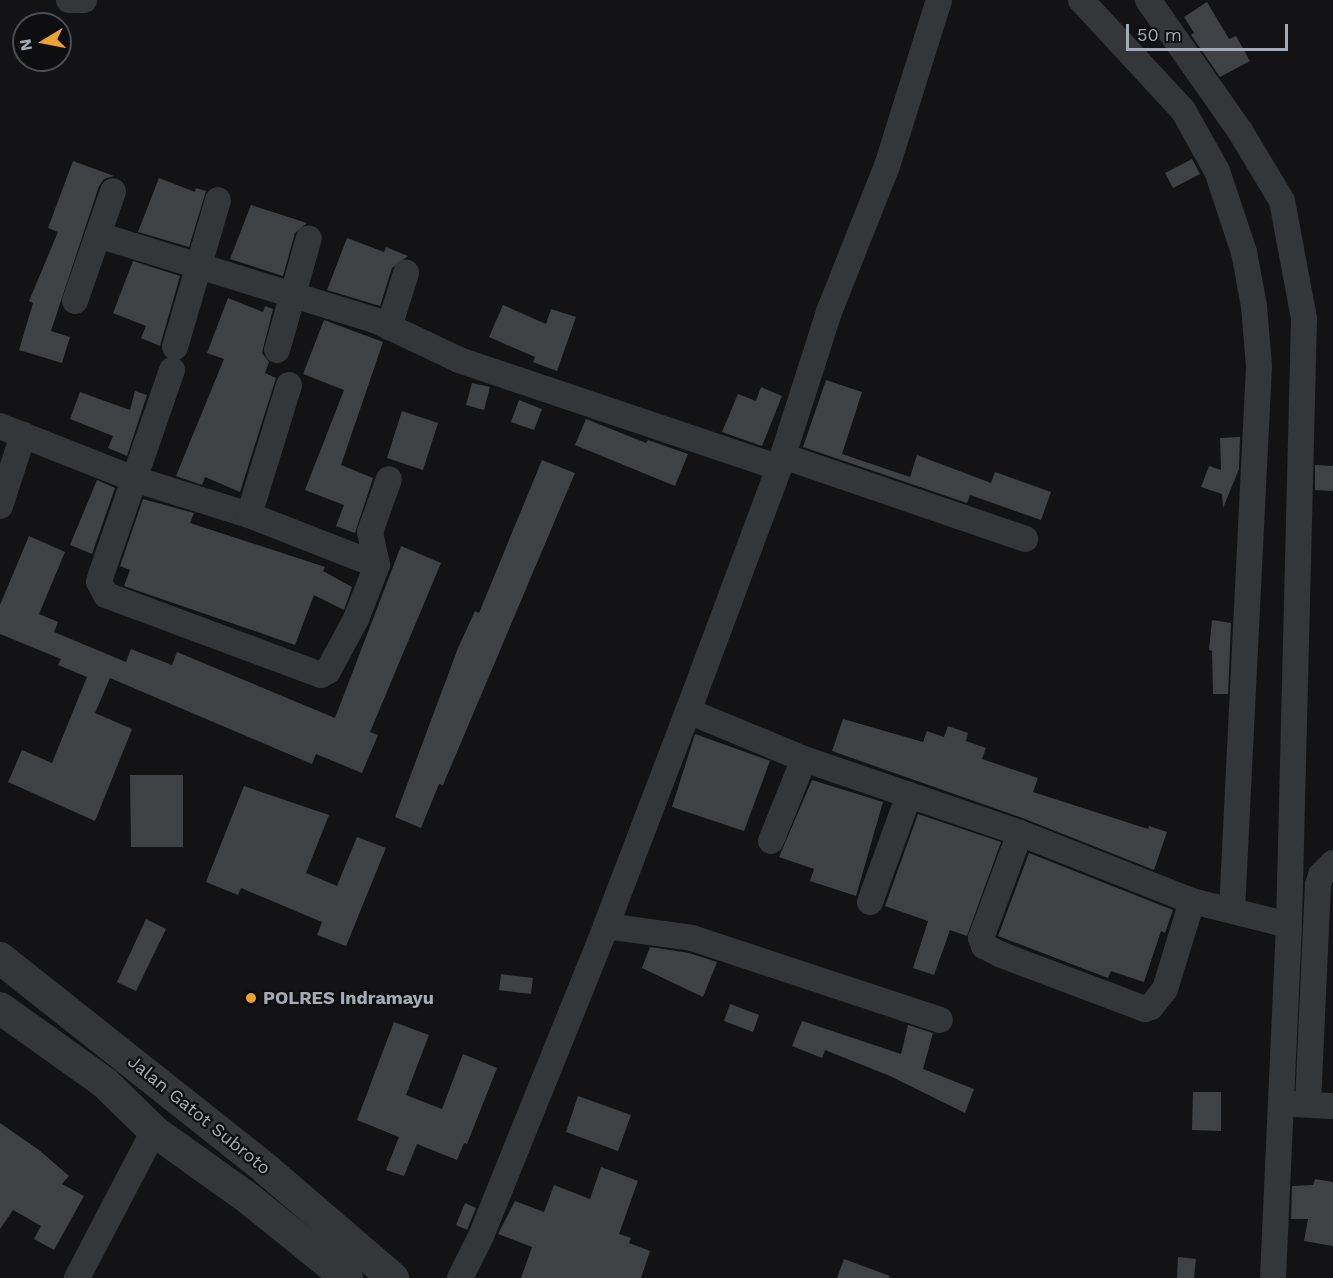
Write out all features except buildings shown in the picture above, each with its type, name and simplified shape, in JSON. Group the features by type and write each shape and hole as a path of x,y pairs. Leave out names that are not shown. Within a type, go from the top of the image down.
{"street":[{"path":"69,0 84,0"},
{"path":"460,1278 481,1236 606,926 688,711 781,462 829,312 887,166 939,0"},
{"path":"1081,0 1183,110 1217,171 1244,252 1254,306 1258,388 1236,910"},
{"path":"1148,0 1246,141 1282,201 1294,249 1304,319 1281,1104 1273,1278"},
{"path":"75,301 113,191"},
{"path":"218,200 174,359 99,582 106,595 321,675 328,671 356,620 377,565 370,532 389,479"},
{"path":"99,235 293,294 389,327 459,360 1024,539"},
{"path":"277,350 309,238"},
{"path":"389,327 406,273"},
{"path":"249,515 289,385"},
{"path":"0,506 12,430 134,479 249,515 377,565"},
{"path":"688,711 804,759 1020,832 1192,901 1286,924"},
{"path":"771,842 804,759"},
{"path":"870,902 909,795"},
{"path":"1020,832 981,938 990,951 1145,1009 1152,1007 1165,989 1192,901"},
{"path":"1308,1104 1318,885 1321,875 1333,863"},
{"path":"606,926 692,938 940,1020"},
{"name":"Jalan Gatot Subroto","path":"0,958 267,1170 393,1278"},
{"name":"Jalan Gatot Subroto","path":"0,1008 105,1083 154,1131 249,1199 346,1278"},
{"path":"1281,1104 1333,1106"},
{"path":"77,1278 154,1131"}],"place":[{"name":"POLRES Indramayu","path":"251,998"}]}
